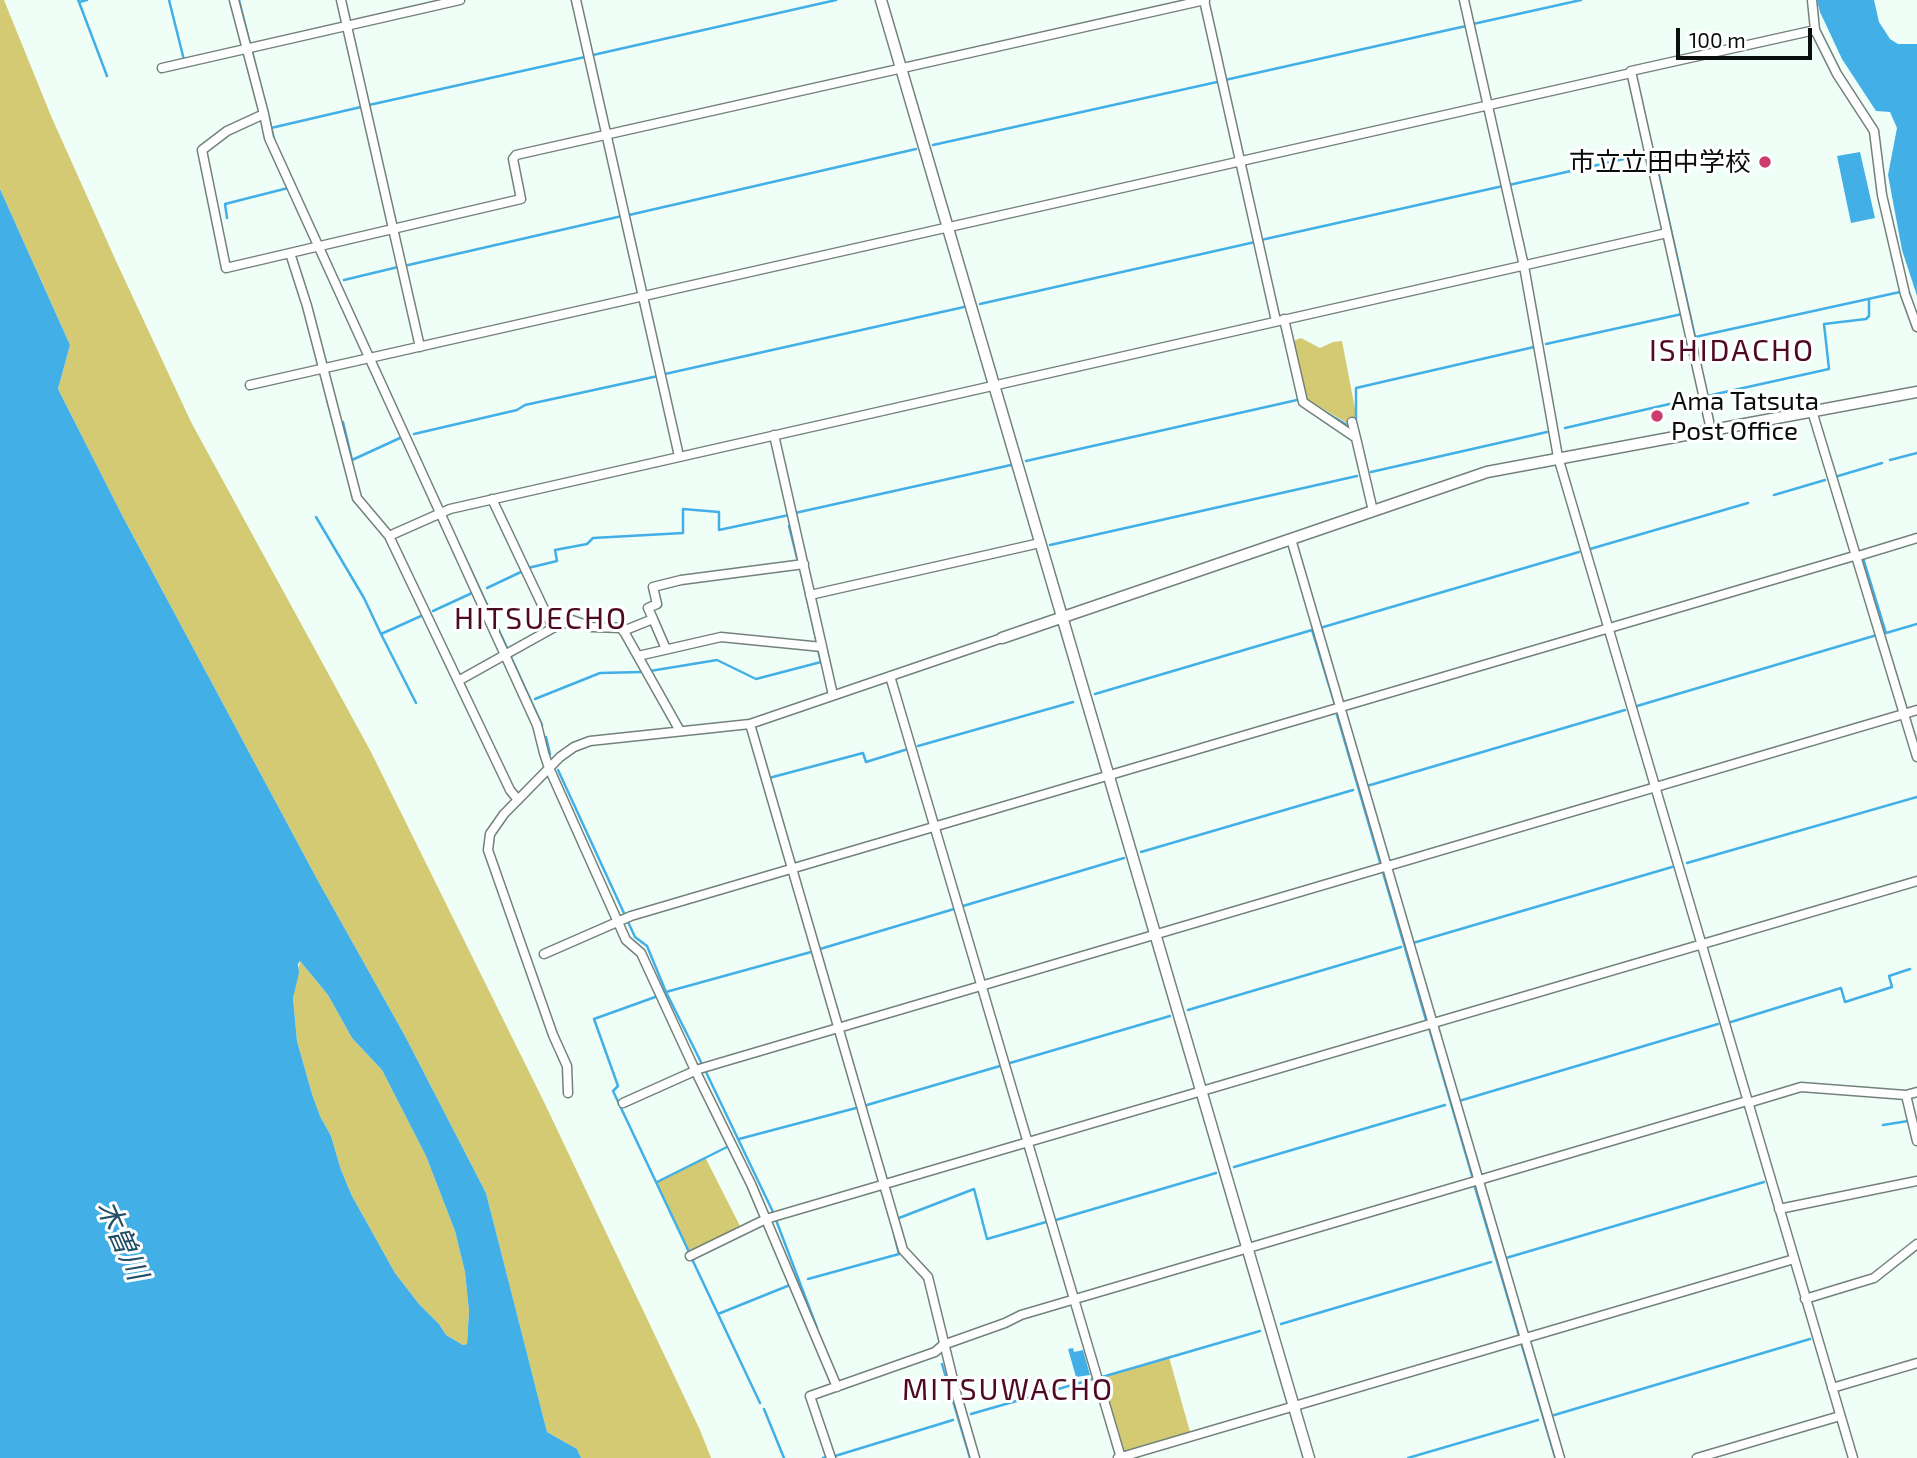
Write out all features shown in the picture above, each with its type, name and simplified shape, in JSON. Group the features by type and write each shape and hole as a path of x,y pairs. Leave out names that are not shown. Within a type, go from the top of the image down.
{"street":[{"path":"234,0 250,48 269,138 537,724 549,768 623,920 626,940 641,953 766,1219 837,1387"},
{"path":"341,0 420,346"},
{"path":"162,68 460,0"},
{"path":"576,0 679,456"},
{"path":"881,0 1310,1458"},
{"path":"264,114 227,131 202,150 226,268 521,199 513,159 516,155 1204,0 1240,161 1303,402 1356,438"},
{"path":"1464,0 1524,265 1558,457 1853,1458"},
{"path":"1812,0 1815,30 1837,74 1874,131 1882,195 1905,294 1917,327"},
{"path":"250,385 1815,30"},
{"path":"1631,73 1712,429"},
{"path":"389,536 439,513 492,499 1667,233"},
{"path":"290,253 302,287 357,498 389,536 510,790 518,800"},
{"path":"568,1093 567,1066 488,850 490,834 518,800 574,747 590,741 750,724 1487,472 1917,392"},
{"path":"1812,411 1917,757"},
{"path":"1352,422 1373,511"},
{"path":"774,435 833,695"},
{"path":"492,499 552,628"},
{"path":"1291,538 1383,867 1479,1180 1521,1339 1560,1458"},
{"path":"544,954 623,920 1917,538"},
{"path":"810,595 1041,543"},
{"path":"666,649 648,608 657,604 653,587 681,580 804,564"},
{"path":"623,631 653,619"},
{"path":"458,681 552,628 572,620 592,627 622,628 680,731"},
{"path":"638,656 721,637 822,647"},
{"path":"890,676 1120,1458 1794,1259"},
{"path":"623,1103 695,1070 1917,710"},
{"path":"750,724 903,1250 928,1277 943,1345 975,1458"},
{"path":"690,1256 766,1219 1917,881"},
{"path":"831,1458 810,1396 936,1352 943,1345 1006,1324 1021,1315 1801,1087 1906,1095 1917,1092"},
{"path":"1906,1095 1917,1141"},
{"path":"1779,1209 1917,1181"},
{"path":"1805,1298 1874,1278 1917,1244"},
{"path":"1832,1388 1917,1363"},
{"path":"1697,1458 1840,1416"}],"shaded area":[{"path":"0,0 4,0 51,116 191,422 371,752 544,1102 711,1458 581,1458 577,1449 547,1432 486,1193 405,1036 317,879 124,519 58,389 70,345 0,189"},
{"path":"1301,338 1320,348 1342,341 1357,419 1350,417 1347,423 1305,398 1293,341"},
{"path":"300,961 328,995 352,1038 382,1070 426,1156 455,1231 465,1272 469,1311 467,1344 463,1345 446,1335 419,1304 395,1273 352,1196 331,1136 312,1094 297,1041 293,998"},
{"path":"705,1157 741,1228 689,1252 656,1182"},
{"path":"1169,1357 1190,1432 1123,1451 1102,1377"}],"water":[{"path":"1817,0 1874,0 1879,22 1890,39 1898,44 1917,44 1917,296 1902,250 1888,175 1897,128 1890,112 1876,111 1842,59"},
{"path":"1860,152 1875,218 1851,223 1837,156"},
{"name":"木曽川","path":"0,189 70,345 58,389 124,519 317,879 405,1036 486,1193 547,1432 577,1449 581,1458 0,1458","holes":["300,961 328,995 352,1038 382,1070 426,1156 455,1231 465,1272 469,1311 467,1344 463,1345 446,1335 395,1273 352,1196 341,1170 331,1136 312,1094 297,1041 293,998"]},
{"path":"1476,1184 1556,1458 1473,1185"},
{"path":"1073,1348 1074,1352 1083,1350 1090,1375 1076,1377 1068,1349"}],"waterway":[{"path":"78,0 87,0"},
{"path":"169,0 184,60"},
{"path":"239,0 250,44"},
{"path":"593,55 836,0"},
{"path":"1473,24 1581,0"},
{"path":"79,2 107,76"},
{"path":"1225,80 1466,26"},
{"path":"252,51 260,85"},
{"path":"369,105 585,57"},
{"path":"933,145 1217,82"},
{"path":"271,128 361,107"},
{"path":"269,118 275,143"},
{"path":"629,215 916,149"},
{"path":"1509,185 1646,154"},
{"path":"1655,158 1695,337 1900,292"},
{"path":"1261,240 1503,186"},
{"path":"227,218 225,204 288,188"},
{"path":"404,266 622,216"},
{"path":"980,304 1255,242"},
{"path":"344,280 398,267"},
{"path":"1707,396 1829,369 1824,324 1866,319 1869,316 1869,299"},
{"path":"665,374 964,307"},
{"path":"1546,344 1682,314"},
{"path":"1356,420 1356,388 1534,347"},
{"path":"414,434 517,410 525,405 658,376"},
{"path":"1565,428 1700,397"},
{"path":"327,400 333,421"},
{"path":"1026,461 1297,400"},
{"path":"1312,404 1347,425"},
{"path":"343,422 352,460 400,438"},
{"path":"1371,472 1547,432"},
{"path":"1890,460 1917,453"},
{"path":"1838,476 1882,463"},
{"path":"795,513 1011,465"},
{"path":"1050,545 1357,476"},
{"path":"1774,495 1825,480"},
{"path":"1590,549 1748,503"},
{"path":"528,568 557,561 555,550 587,544 593,538 683,533 683,509 719,512 719,530 789,515"},
{"path":"316,517 364,598 381,634"},
{"path":"789,526 797,558"},
{"path":"1320,628 1579,552"},
{"path":"464,555 508,650"},
{"path":"1863,558 1886,633 1917,624"},
{"path":"800,568 817,643"},
{"path":"487,588 523,571"},
{"path":"433,611 472,593"},
{"path":"416,703 381,634 421,616"},
{"path":"1095,694 1312,630 1335,705"},
{"path":"1637,706 1877,635"},
{"path":"650,671 717,660 756,679 821,662 818,650"},
{"path":"510,655 542,725"},
{"path":"535,699 600,673 641,672"},
{"path":"918,746 1073,702"},
{"path":"1367,786 1625,710"},
{"path":"1337,715 1426,1020"},
{"path":"546,737 550,754"},
{"path":"769,778 863,753 866,762 908,749"},
{"path":"558,770 635,937 647,946 666,992 701,1062"},
{"path":"1141,852 1353,790"},
{"path":"1687,863 1917,797"},
{"path":"963,906 1124,858"},
{"path":"1413,943 1672,867"},
{"path":"820,949 954,909"},
{"path":"1188,1010 1401,947"},
{"path":"666,992 811,952"},
{"path":"1731,1022 1841,988 1845,1002 1892,987 1889,976 1910,969"},
{"path":"658,996 594,1019 618,1086 613,1091 689,1252"},
{"path":"1010,1063 1170,1016"},
{"path":"1459,1101 1718,1024"},
{"path":"1429,1028 1473,1179"},
{"path":"867,1105 1000,1066"},
{"path":"705,1070 773,1212"},
{"path":"1234,1167 1445,1105"},
{"path":"739,1139 856,1108"},
{"path":"1883,1125 1908,1121"},
{"path":"657,1182 729,1146"},
{"path":"1056,1220 1216,1173"},
{"path":"1506,1258 1764,1182"},
{"path":"899,1218 974,1189 987,1239 1046,1222"},
{"path":"776,1220 817,1328"},
{"path":"808,1279 899,1254 894,1234"},
{"path":"692,1259 760,1403"},
{"path":"1281,1324 1491,1262"},
{"path":"718,1314 790,1285"},
{"path":"1102,1377 1260,1331"},
{"path":"1551,1416 1810,1339"},
{"path":"942,1364 970,1458"},
{"path":"971,1414 1093,1379"},
{"path":"764,1409 784,1458"},
{"path":"835,1456 953,1420"},
{"path":"1408,1458 1538,1420"}],"place":[{"name":"市立立田中学校","path":"1765,162"},
{"name":"Ama Tatsuta Post Office","path":"1657,416"}],"district":[{"name":"ISHIDACHO","path":"1732,351"},
{"name":"HITSUECHO","path":"541,619"},
{"name":"MITSUWACHO","path":"1008,1390"}]}
